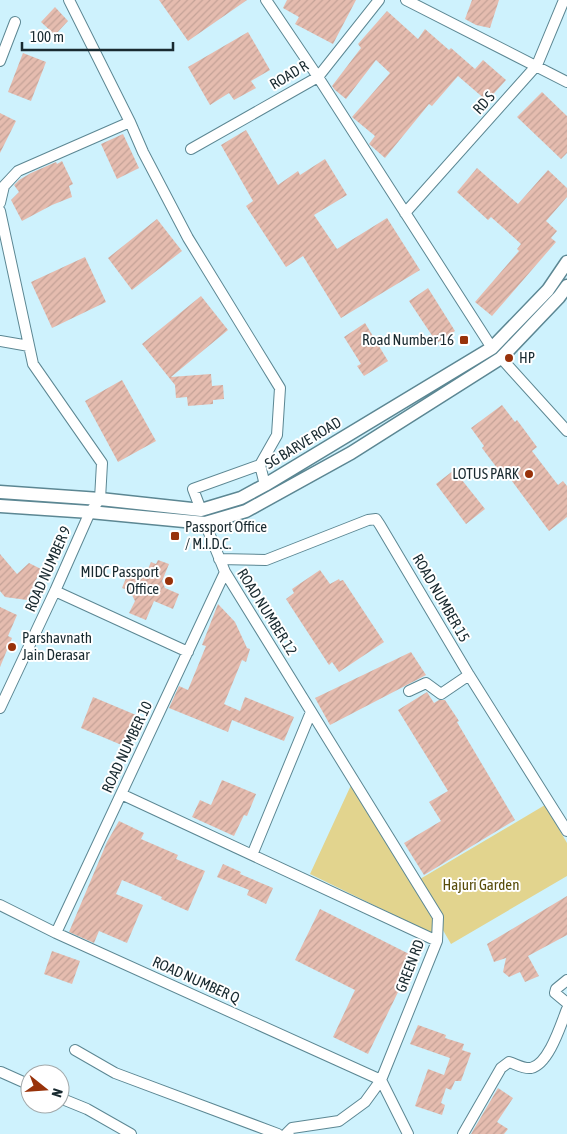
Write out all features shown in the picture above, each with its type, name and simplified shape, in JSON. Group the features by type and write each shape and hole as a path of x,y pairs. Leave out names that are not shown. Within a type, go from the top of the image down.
{"main road":[{"name":"SG BARVE ROAD","path":"0,492 100,499 201,510 241,498 492,348 548,290 567,262"},
{"name":"SG BARVE ROAD","path":"0,506 90,512 205,524 246,511 351,453 501,358 559,297 567,286"}],"street":[{"path":"69,0 143,152 188,238 280,388 277,435 260,465 193,489 201,510"},
{"path":"266,0 318,77 492,348"},
{"name":"ROAD R","path":"191,149 318,77 379,0"},
{"path":"406,0 567,82"},
{"name":"RD S","path":"405,213 537,66 564,0"},
{"path":"0,61 15,22"},
{"path":"0,202 4,186 18,171 130,122"},
{"path":"0,211 33,364 102,463 100,499"},
{"path":"0,341 30,346"},
{"path":"501,358 567,431"},
{"path":"260,465 265,485"},
{"name":"ROAD NUMBER 9","path":"0,708 56,591 90,512 100,499"},
{"name":"ROAD NUMBER 15","path":"220,559 266,560 368,520 376,519 469,675 567,831"},
{"name":"ROAD NUMBER 12","path":"205,524 225,572 311,712"},
{"name":"ROAD NUMBER 10","path":"56,934 225,572"},
{"path":"56,591 188,652"},
{"path":"409,691 426,682 441,694 469,675"},
{"path":"252,855 311,712"},
{"name":"GREEN RD","path":"286,1134 292,1128 339,1121 365,1102 381,1080 437,941 438,918 311,712"},
{"path":"121,794 437,941"},
{"name":"ROAD NUMBER Q","path":"0,905 56,934 381,1080"},
{"path":"567,980 556,989 555,994 567,1002"},
{"path":"463,1134 501,1068 508,1062 525,1068 537,1065 550,1050 567,1009"},
{"path":"75,1050 115,1072 278,1134"},
{"path":"1,1072 20,1081"},
{"path":"381,1080 408,1134"},
{"path":"70,1102 131,1134"}],"green space":[{"path":"352,783 434,922 433,934 310,874"},
{"name":"Hajuri Garden","path":"545,805 567,843 567,876 451,944 415,882"}],"building":[{"path":"159,0 247,0 188,41"},
{"path":"287,0 356,0 333,44 295,24 299,17 283,8"},
{"path":"472,0 499,0 490,28 476,25 465,19"},
{"path":"55,7 68,21 55,35 41,22"},
{"path":"387,11 418,39 425,29 475,69 483,60 506,80 487,101 458,76 432,106 429,104 385,158 369,144 375,136 352,117 390,73 376,60 346,99 332,86 361,48 358,44"},
{"path":"248,32 270,70 251,81 256,88 234,100 229,93 210,105 188,67"},
{"path":"23,53 46,62 31,101 8,92"},
{"path":"542,92 567,116 567,153 561,159 517,117"},
{"path":"0,113 16,121 0,153"},
{"path":"246,130 278,185 298,171 300,175 325,159 347,195 314,215 337,249 387,218 420,270 341,318 303,256 286,267 246,206 253,201 221,145"},
{"path":"123,134 139,168 117,179 101,144"},
{"path":"62,161 73,184 69,186 72,197 22,221 11,200 19,192 14,185 31,173"},
{"path":"477,168 518,204 548,170 567,188 567,197 546,221 557,231 551,238 556,242 492,316 475,302 519,251 517,249 521,244 491,217 488,220 457,192"},
{"path":"157,219 182,251 132,290 108,258"},
{"path":"85,257 106,302 52,328 31,282"},
{"path":"428,288 455,331 437,343 409,301"},
{"path":"201,296 228,330 171,377 211,374 212,386 223,385 224,399 213,400 213,404 188,406 187,397 176,398 175,385 142,344"},
{"path":"365,323 388,361 364,376 357,366 361,364 344,337"},
{"path":"122,380 156,441 118,462 85,401"},
{"name":"LOTUS PARK","path":"502,405 515,422 517,420 537,447 532,451 558,485 563,481 567,486 567,517 549,531 506,473 503,476 482,448 484,446 471,428"},
{"path":"454,470 485,509 466,524 436,484"},
{"path":"0,554 17,574 29,563 41,569 27,600 5,597 0,591"},
{"path":"158,560 169,564 162,581 165,588 179,594 173,609 154,601 146,620 129,613 135,601 130,591 122,588 128,573 137,576 147,571 151,562 156,564"},
{"path":"320,570 330,584 339,579 340,581 343,580 384,642 339,672 332,662 329,665 286,599 294,593 292,589"},
{"path":"218,604 235,622 247,648 250,649 246,662 242,660 224,704 240,711 245,697 294,717 284,741 232,720 228,732 169,708 179,686 188,690 206,646 202,645"},
{"path":"0,607 17,615 8,636 12,638 0,667"},
{"path":"411,652 426,675 330,725 315,698"},
{"path":"427,692 434,703 439,700 445,700 459,721 457,722 515,820 424,875 404,843 441,821 429,802 448,791 398,710"},
{"path":"93,697 136,715 124,746 81,728"},
{"path":"222,780 256,794 247,816 244,815 234,836 192,817 200,800 211,805"},
{"path":"119,821 144,833 141,839 178,855 176,859 205,871 188,911 161,899 162,897 122,880 116,894 143,905 127,943 99,931 94,943 69,932 107,842"},
{"path":"223,864 241,872 240,874 273,888 266,904 247,895 249,890 217,877"},
{"path":"567,896 567,935 528,956 539,976 525,982 520,972 509,977 503,972 506,958 494,962 487,944"},
{"path":"320,909 415,957 368,1054 333,1037 355,990 295,960"},
{"path":"52,951 80,961 72,984 44,974"},
{"path":"418,1025 446,1035 445,1038 464,1044 462,1050 471,1053 461,1081 455,1081 451,1090 446,1088 441,1103 445,1105 442,1115 415,1106 428,1069 444,1075 450,1058 410,1044"},
{"path":"498,1088 513,1098 497,1122 508,1129 504,1134 471,1134"}],"place":[{"name":"Road Number 16","path":"464,340"},
{"name":"HP","path":"509,358"},
{"name":"LOTUS PARK","path":"529,474"},
{"name":"Passport Office / M.I.D.C.","path":"175,536"},
{"name":"MIDC Passport Office","path":"169,581"},
{"name":"Parshavnath Jain Derasar","path":"12,647"}]}
